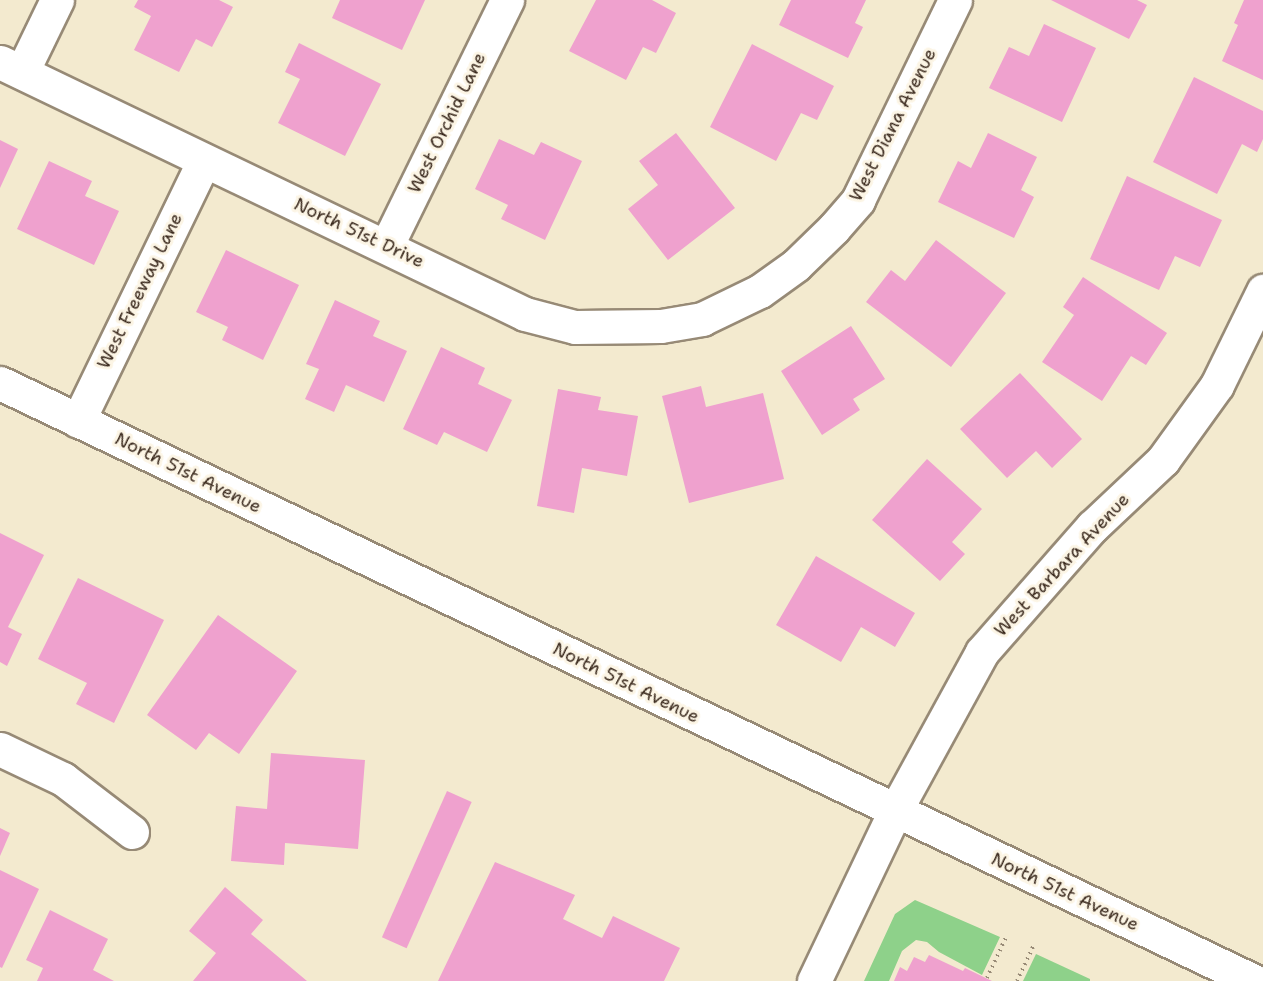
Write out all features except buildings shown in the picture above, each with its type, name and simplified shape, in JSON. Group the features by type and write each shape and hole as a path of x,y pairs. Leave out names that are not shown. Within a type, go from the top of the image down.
{"street":[{"path":"11,67 57,0"},
{"name":"West Orchid Lane","path":"387,245 507,0"},
{"name":"West Diana Avenue","path":"733,306 796,265 858,200 955,0"},
{"name":"North 51st Drive","path":"11,67 203,162 387,245 525,314 575,327 661,326 702,319 733,306"},
{"name":"West Freeway Lane","path":"78,421 203,162"},
{"name":"West Barbara Avenue","path":"814,981 895,812 982,652 1085,535 1163,460 1217,385 1263,291"},
{"name":"North 51st Avenue","path":"0,383 895,812 1254,981"},
{"path":"0,749 63,779 132,832"}],"path":[{"path":"987,978 1007,935"},
{"path":"1017,981 1033,947"}],"green space":[{"path":"915,900 1000,937 982,975 939,952 927,942 916,940 902,951 889,981 864,981 895,914"},
{"path":"1036,954 1090,979 1090,981 1023,981"}]}
